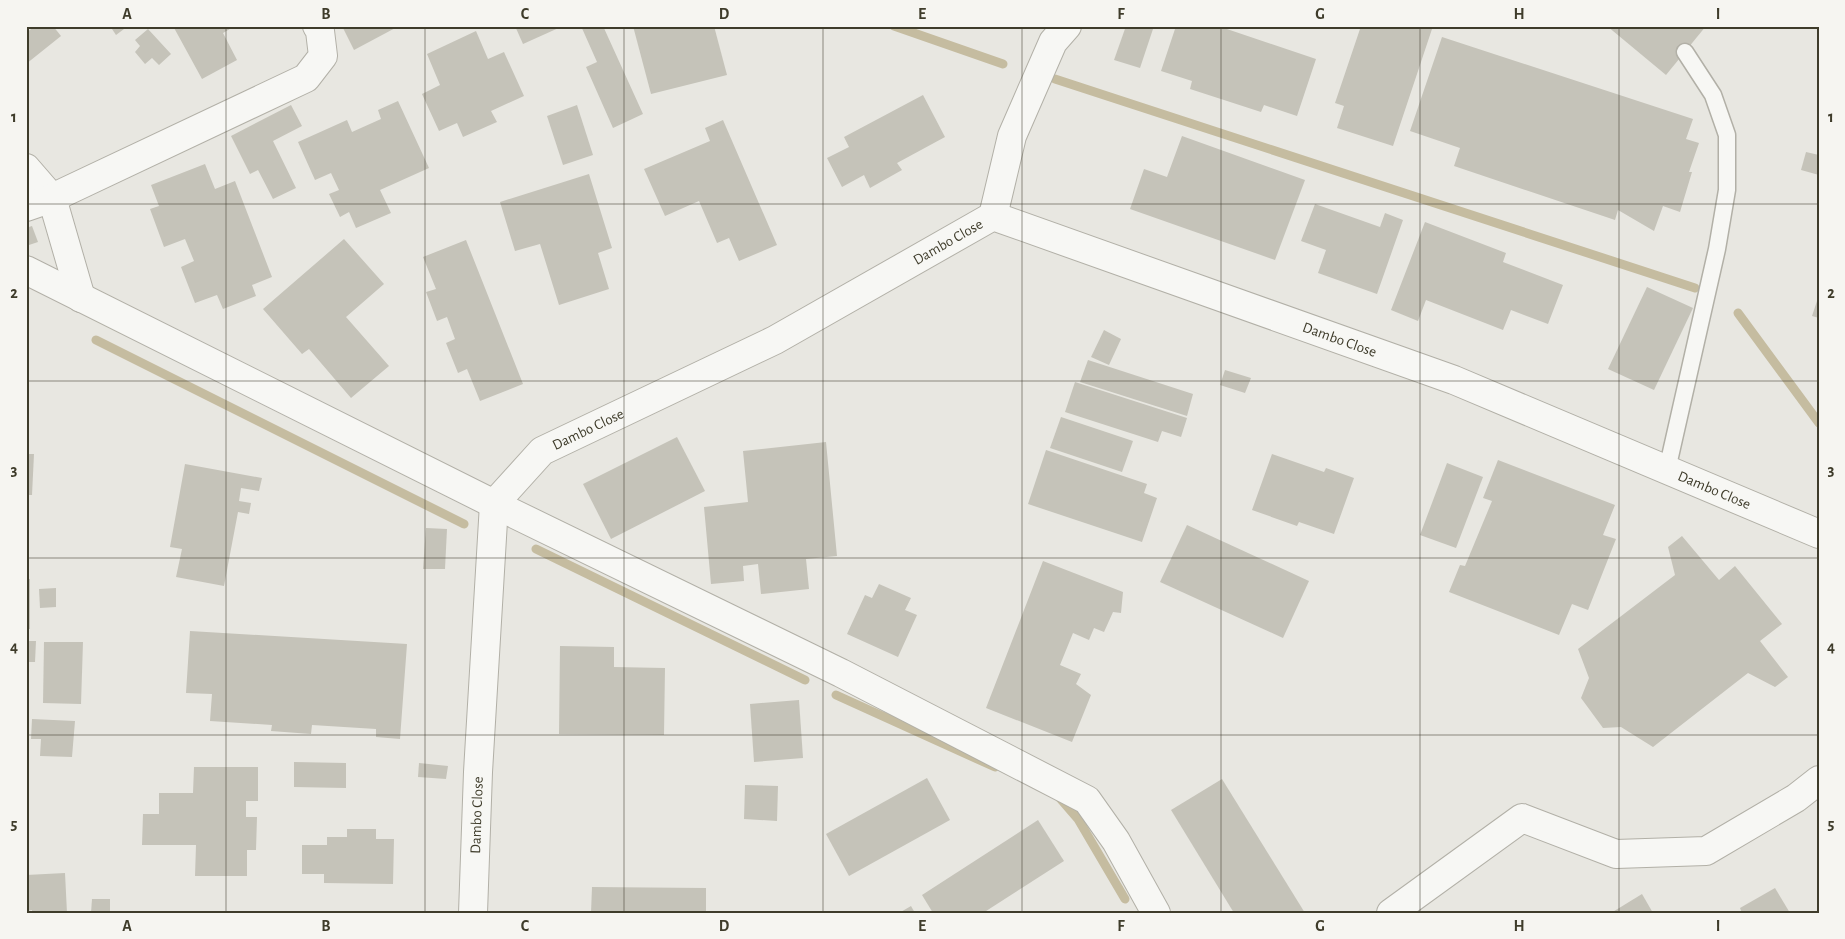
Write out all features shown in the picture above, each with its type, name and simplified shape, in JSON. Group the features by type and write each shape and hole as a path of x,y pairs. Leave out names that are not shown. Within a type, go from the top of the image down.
{"street":[{"path":"26,207 52,198 306,78 322,56 320,31 317,26"},
{"path":"993,216 1012,136 1053,42 1067,26"},
{"path":"26,168 52,198 81,298"},
{"name":"Dambo Close","path":"473,913 478,772 494,504 542,451 775,340 993,216 1454,380 1819,534"},
{"path":"26,270 494,504 841,673 1087,800 1116,841 1156,913"},
{"path":"1391,913 1522,818 1616,854 1706,852 1796,798 1819,780"}],"lane":[{"path":"1666,470 1717,249 1727,190 1726,135 1713,95 1685,52"}],"building":[{"path":"35,26 53,26 61,36 26,64 26,33"},
{"path":"110,26 128,26 116,35"},
{"path":"173,26 235,26 223,33 237,60 202,79"},
{"path":"342,26 399,26 354,50"},
{"path":"515,26 563,26 523,44"},
{"path":"581,26 603,26 643,114 613,128 586,67 597,62"},
{"path":"633,26 714,26 727,75 651,94"},
{"path":"1126,26 1154,26 1140,68 1114,60"},
{"path":"1176,26 1218,26 1316,59 1297,116 1264,105 1261,112 1190,89 1192,81 1161,71"},
{"path":"1361,26 1433,26 1393,146 1337,128 1344,106 1335,103"},
{"path":"1607,26 1706,26 1666,75"},
{"path":"148,29 171,54 159,65 152,58 145,64 135,52 140,46 135,40"},
{"path":"476,31 488,59 504,52 524,96 491,111 497,122 463,137 457,123 439,131 422,94 440,85 427,54"},
{"path":"1442,37 1693,119 1686,139 1699,143 1689,172 1692,172 1680,212 1663,206 1654,231 1618,210 1615,220 1454,166 1460,148 1410,131"},
{"path":"923,95 945,137 897,163 902,170 870,188 864,175 842,187 827,158 849,147 844,137"},
{"path":"398,101 429,168 380,190 391,213 356,228 349,212 340,217 329,194 339,190 331,173 315,180 298,142 347,120 352,132 381,119 378,110"},
{"path":"291,105 302,126 273,141 296,188 273,199 258,170 250,174 231,136"},
{"path":"577,105 593,155 563,165 547,116"},
{"path":"723,120 777,245 739,261 729,238 717,243 699,201 665,216 644,169 710,141 705,128"},
{"path":"1182,136 1305,180 1275,260 1130,209 1144,169 1167,177"},
{"path":"1806,152 1819,155 1819,175 1801,170"},
{"path":"205,164 215,189 235,181 272,277 252,285 256,296 223,309 217,295 195,303 181,267 194,261 185,239 164,247 150,209 159,206 151,185"},
{"path":"589,174 612,248 598,253 609,289 559,305 540,244 515,251 500,202"},
{"path":"1315,204 1380,227 1385,213 1403,220 1377,294 1318,273 1326,250 1301,241"},
{"path":"1425,222 1506,253 1503,262 1563,285 1548,324 1511,310 1503,330 1426,300 1418,321 1391,310"},
{"path":"32,226 38,242 26,246 26,228"},
{"path":"344,239 384,284 346,317 389,366 351,398 309,349 302,354 263,309"},
{"path":"466,240 523,384 480,401 467,369 458,373 446,343 455,339 447,317 437,321 426,292 436,289 423,257"},
{"path":"1647,287 1693,308 1654,390 1608,369"},
{"path":"1819,298 1819,318 1812,316"},
{"path":"1104,330 1121,339 1109,365 1091,357"},
{"path":"1088,360 1193,394 1187,416 1080,382"},
{"path":"1225,370 1251,378 1245,393 1220,385"},
{"path":"1075,382 1187,418 1181,437 1162,431 1158,442 1065,412"},
{"path":"1061,417 1133,441 1122,472 1050,448"},
{"path":"677,437 705,491 611,539 583,484"},
{"path":"826,442 837,556 806,559 809,589 761,594 758,564 743,566 744,581 711,584 704,507 748,502 743,451"},
{"path":"1046,450 1147,484 1144,493 1157,498 1142,542 1028,504"},
{"path":"26,454 34,454 32,495 26,495"},
{"path":"1272,454 1324,472 1326,468 1354,478 1334,534 1299,522 1297,526 1252,510"},
{"path":"1498,460 1615,505 1603,535 1616,539 1588,610 1572,604 1559,635 1449,592 1460,565 1465,566 1492,501 1483,498"},
{"path":"1447,463 1483,477 1456,548 1420,535"},
{"path":"185,464 262,478 259,491 241,488 239,501 251,503 249,514 238,512 224,586 176,577 182,549 170,547"},
{"path":"1187,525 1309,581 1283,638 1160,582"},
{"path":"426,528 447,529 445,569 423,569"},
{"path":"1682,536 1719,580 1735,566 1782,624 1760,641 1788,677 1775,687 1748,673 1653,747 1621,727 1603,728 1581,698 1589,678 1578,649 1675,575 1668,547"},
{"path":"1043,561 1123,592 1121,613 1113,612 1104,632 1094,628 1089,640 1073,633 1060,665 1081,674 1076,684 1091,695 1072,742 986,708"},
{"path":"26,579 30,579 30,629 26,629"},
{"path":"879,584 911,598 905,610 917,615 898,657 847,634 865,595 872,598"},
{"path":"56,588 56,607 40,608 39,589"},
{"path":"190,631 407,644 400,739 376,737 376,729 312,725 311,734 271,731 272,725 210,721 212,694 186,693"},
{"path":"26,641 36,641 35,662 26,662"},
{"path":"44,642 83,642 81,704 43,703"},
{"path":"560,646 614,647 614,667 665,668 664,735 559,734"},
{"path":"799,700 803,758 754,762 750,704"},
{"path":"32,719 75,721 72,757 40,756 41,739 31,739"},
{"path":"294,762 346,763 346,788 294,787"},
{"path":"419,763 448,766 446,779 418,777"},
{"path":"194,767 258,767 258,801 246,801 246,817 257,817 256,850 247,850 247,876 195,876 196,845 142,845 143,814 159,814 159,793 193,793"},
{"path":"927,778 950,820 849,876 826,834"},
{"path":"1222,779 1305,913 1234,913 1171,810"},
{"path":"745,785 778,786 777,821 744,819"},
{"path":"1038,820 1064,861 983,913 933,913 922,895"},
{"path":"347,829 376,829 376,839 394,839 393,884 324,883 324,874 302,874 302,845 327,845 327,837 347,837"},
{"path":"65,873 67,913 32,913 32,910 26,911 26,875"},
{"path":"592,887 706,888 706,913 591,913"},
{"path":"1775,888 1790,913 1742,913 1740,908"},
{"path":"1642,894 1653,913 1611,913"},
{"path":"92,899 110,899 110,913 91,913"},
{"path":"911,906 915,913 899,913"},
{"path":"254,911 270,911 270,913 254,913"}],"waterway":[{"path":"894,26 1003,64"},
{"path":"1055,79 1695,288"},
{"path":"1738,313 1819,423"},
{"path":"96,340 464,524"},
{"path":"536,549 805,680"},
{"path":"836,695 995,767"},
{"path":"1059,797 1078,819 1125,899"}]}
